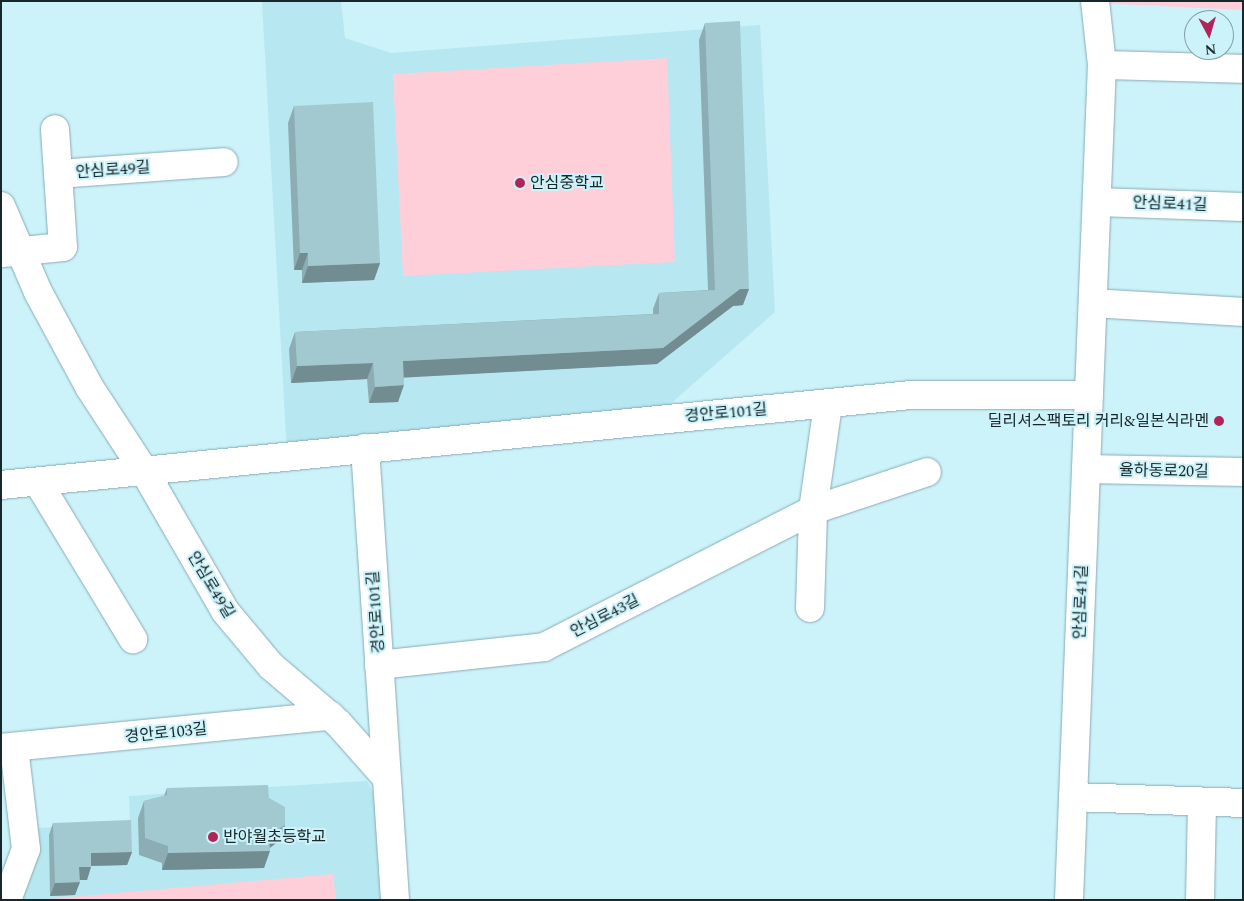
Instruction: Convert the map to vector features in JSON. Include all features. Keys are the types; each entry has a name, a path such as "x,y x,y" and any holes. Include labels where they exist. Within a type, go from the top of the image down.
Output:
{"street":[{"name":"안심로41길","path":"1069,900 1102,65 1095,1"},
{"path":"1102,65 1243,68"},
{"path":"55,129 58,174"},
{"name":"안심로49길","path":"11,252 63,247 58,174 224,162"},
{"name":"안심로41길","path":"1097,202 1243,207"},
{"name":"안심로49길","path":"1,206 11,252 90,388 146,474 243,637 330,716 385,776"},
{"path":"1093,304 1243,312"},
{"name":"경안로101길","path":"1,485 146,474 365,448 912,395 1089,396"},
{"path":"810,608 813,510 828,404"},
{"name":"경안로101길","path":"365,448 385,776"},
{"name":"율하동로20길","path":"1086,469 1243,472"},
{"name":"안심로43길","path":"379,665 544,647 813,510 927,472"},
{"path":"38,482 133,639"},
{"name":"경안로103길","path":"8,748 330,716"},
{"path":"7,900 26,849 10,796 8,748"},
{"path":"385,776 395,900"},
{"path":"1073,797 1243,803"},
{"path":"1200,900 1202,802"}],"shaded area":[{"name":"안심중학교","path":"262,1 341,1 345,38 391,53 760,25 775,312 652,420 287,455"},
{"path":"1095,1 1243,1 1243,10 1095,3"},
{"path":"667,58 675,262 403,276 393,74"},
{"name":"반야월초등학교","path":"367,781 388,822 395,900 21,900 37,828 130,823 129,796"},
{"path":"333,874 336,900 48,899"}],"building":[{"path":"740,21 749,289 740,289 663,348 403,361 404,385 375,387 373,363 297,366 295,332 659,314 659,293 715,290 705,23"},
{"path":"373,102 380,263 308,266 308,253 300,253 294,106"},
{"path":"268,785 269,798 285,807 285,825 269,836 270,851 168,853 168,846 145,838 144,801 167,795 167,788"},
{"path":"131,820 132,852 91,853 91,867 79,867 80,882 55,883 53,823"}],"place":[{"name":"안심중학교","path":"520,183"},
{"name":"딜리셔스팩토리 커리&일본식라멘","path":"1219,421"},
{"name":"반야월초등학교","path":"213,837"}]}
